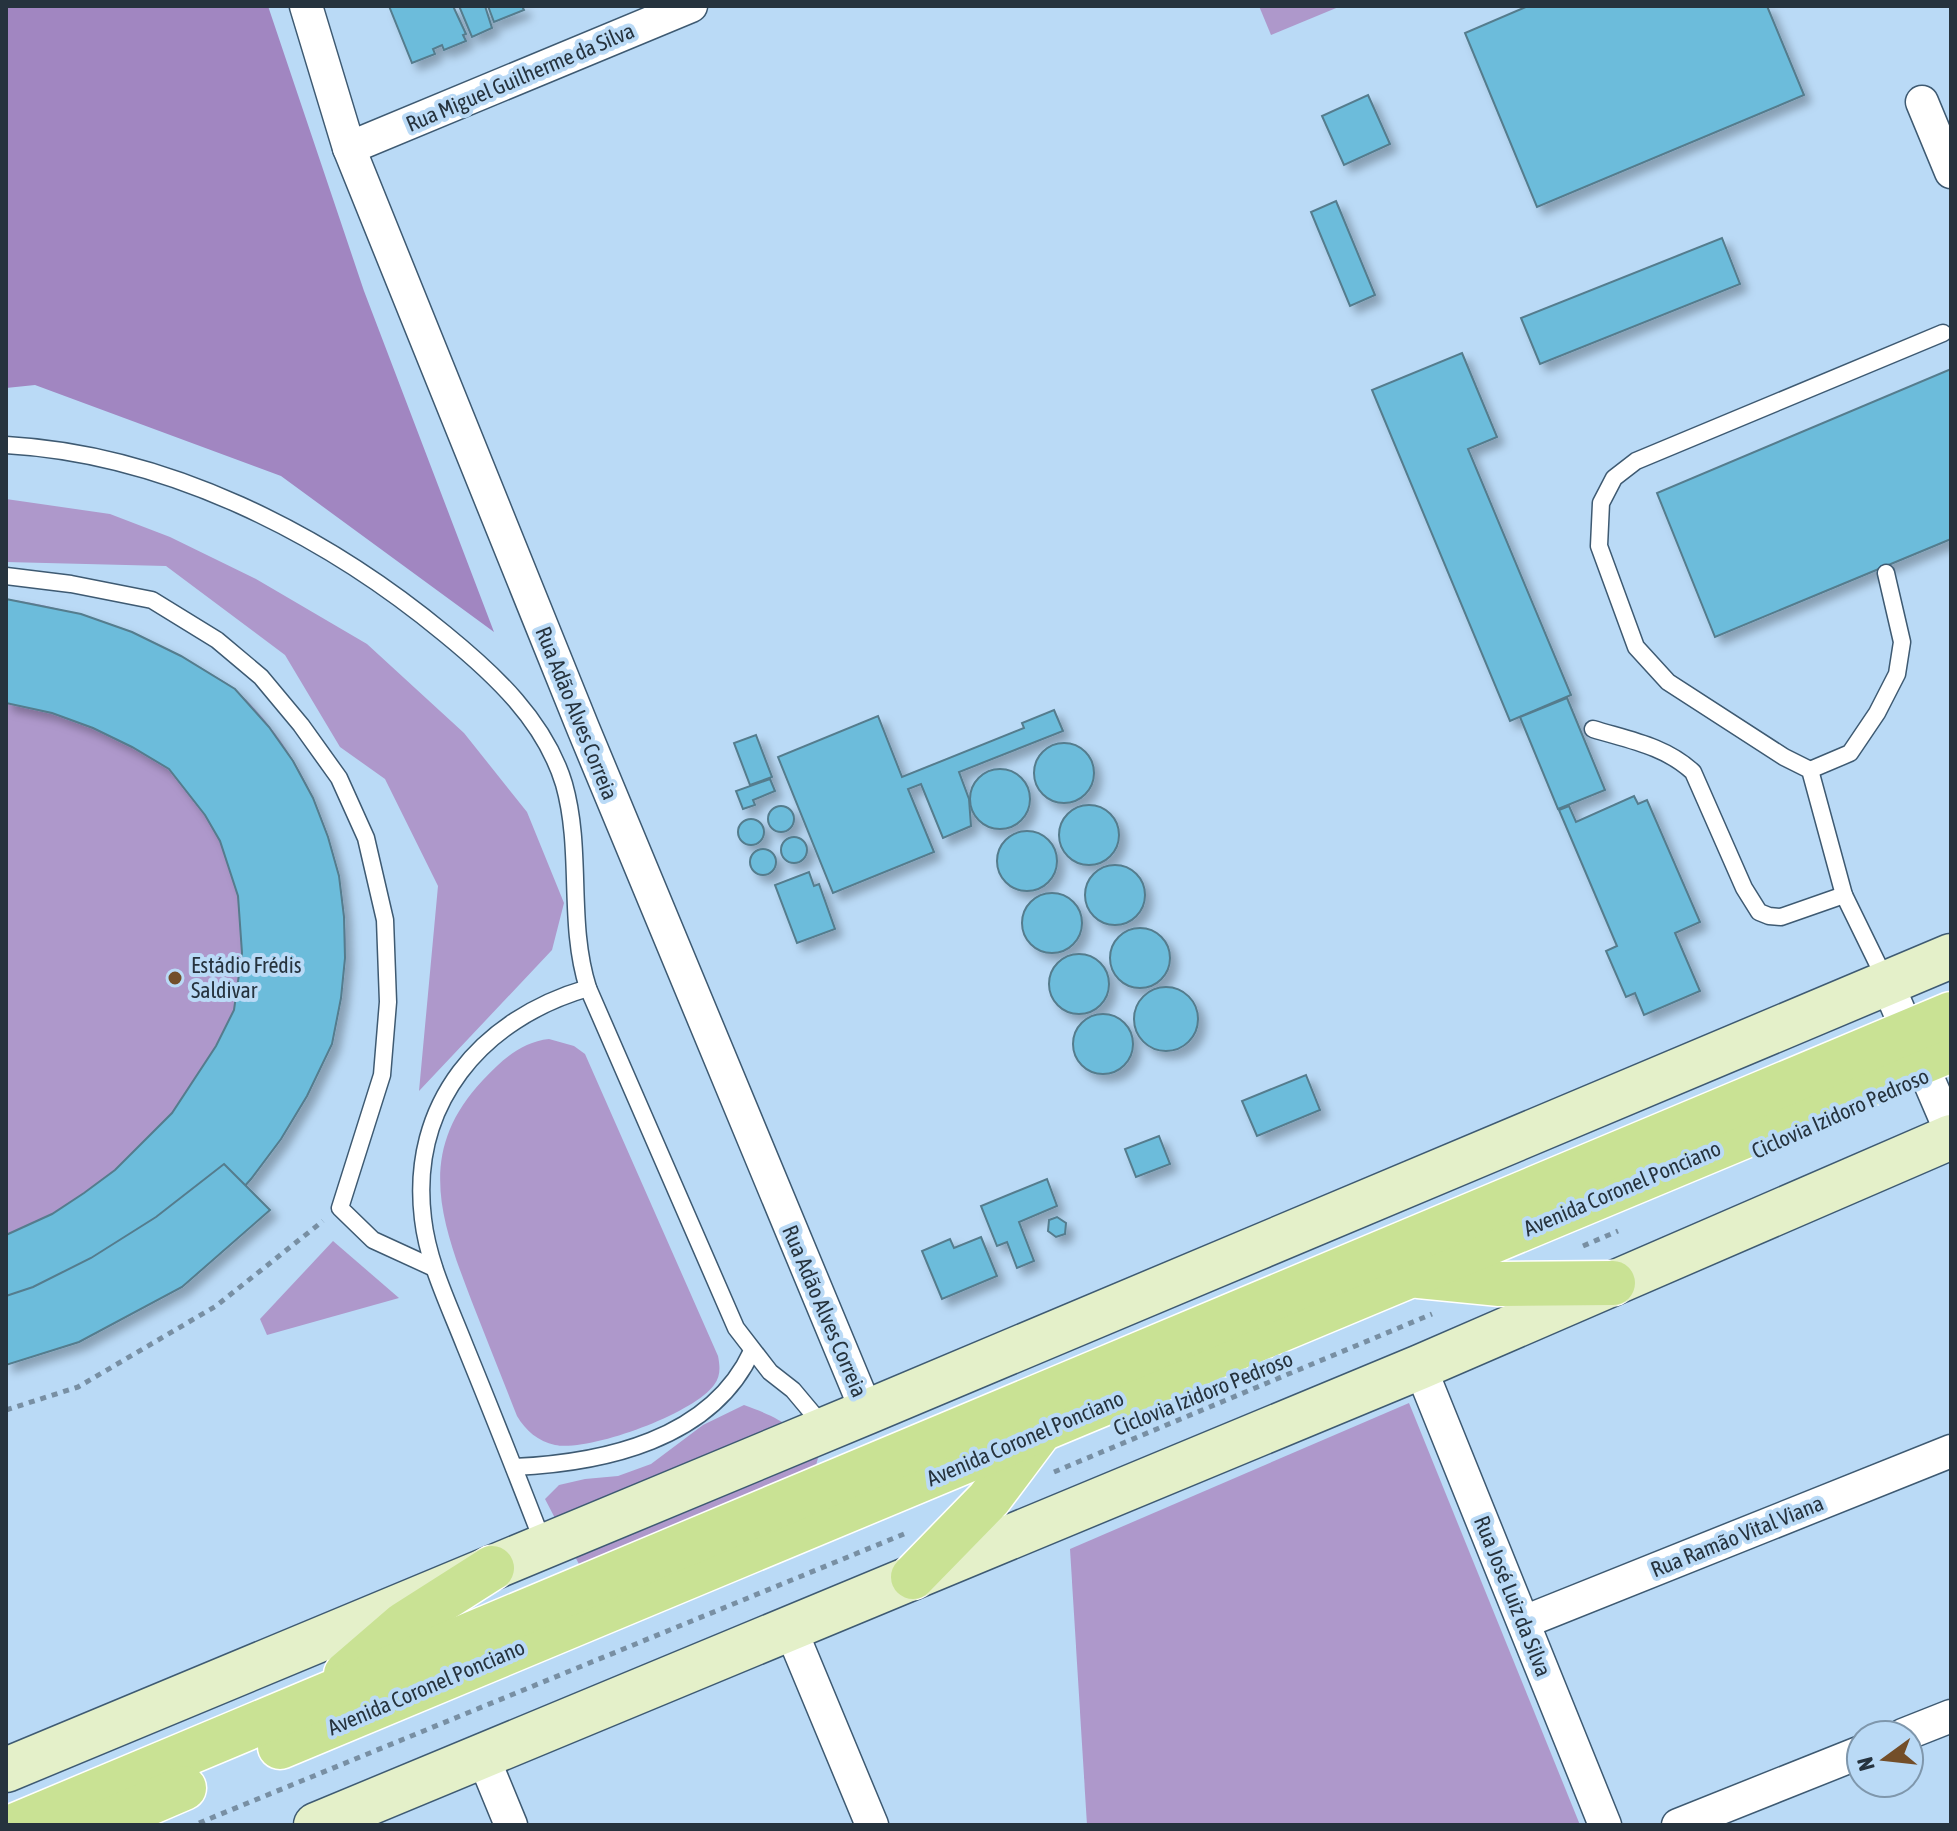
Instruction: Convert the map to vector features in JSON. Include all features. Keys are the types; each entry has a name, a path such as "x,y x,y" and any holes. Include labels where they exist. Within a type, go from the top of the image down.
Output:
{"main road":[{"path":"6,1770 1951,956"},
{"path":"16,1825 318,1698 1927,1048 1951,1014"},
{"name":"Avenida Coronel Ponciano","path":"98,1825 155,1813 1040,1431 1413,1275 1927,1048"},
{"path":"316,1825 1420,1367 1951,1135"},
{"path":"1413,1275 1500,1284 1613,1283"},
{"path":"913,1577 989,1499 1040,1431"},
{"path":"318,1698 404,1624 492,1568"}],"street":[{"name":"Rua Adão Alves Correia","path":"306,6 349,148 583,728 867,1412"},
{"name":"Rua Miguel Guilherme da Silva","path":"349,148 691,6"},
{"path":"1922,102 1951,172"},
{"path":"1887,983 1927,1048 1951,1135"},
{"name":"Rua José Luiz da Silva","path":"1420,1367 1605,1825"},
{"name":"Rua Ramão Vital Viana","path":"1524,1622 1951,1451"},
{"path":"790,1628 872,1825"},
{"path":"1925,1726 1951,1716"},
{"path":"483,1757 511,1825"},
{"path":"1678,1825 1845,1758"}],"lane":[{"path":"1887,983 1844,895 1810,770 1784,757 1668,682 1636,647 1599,546 1601,503 1614,478 1636,461 1943,333"},
{"path":"6,445 87,455 175,480 223,499 324,549 375,580 470,654 514,696 541,737 564,784 574,869 578,950 588,988 736,1328 752,1351 803,1401 826,1429"},
{"path":"1810,770 1850,753 1877,713 1897,674 1902,642 1886,573"},
{"path":"6,576 71,584 152,600 217,640 261,677 339,778 366,838 385,920 388,1002 382,1075 340,1208 373,1240 434,1268"},
{"path":"1593,729 1656,747 1679,758 1693,772 1744,888 1759,912 1781,917 1844,895"},
{"path":"545,1546 434,1268 423,1218 423,1167 428,1140 447,1089 464,1066 505,1027 545,1003 588,988"},
{"path":"514,1467 572,1462 617,1452 655,1439 690,1422 724,1395 752,1351"}],"path":[{"path":"6,1410 78,1387 216,1306 340,1208"},
{"path":"1572,1251 1630,1225"},
{"name":"Ciclovia Izidoro Pedroso","path":"1047,1475 1446,1308"},
{"path":"193,1825 917,1528"}],"shaded area":[{"path":"6,6 268,6 364,291 494,632 281,476 35,385 6,388"},
{"path":"1259,6 1341,6 1271,35"},
{"path":"6,499 110,514 170,537 256,579 367,644 464,733 527,812 564,903 552,950 419,1091 438,886 385,779 340,747 285,655 166,566 6,562"},
{"name":"Estádio Frédis Saldivar","path":"6,599 82,615 154,643 228,684 262,717 304,779 320,813 341,886 345,960 332,1044 6,1345"},
{"path":"549,1039 574,1046 585,1054 718,1356 719,1367 714,1385 685,1408 615,1437 571,1446 555,1445 538,1438 528,1431 517,1416 451,1243 440,1188 441,1161 448,1134 462,1107 505,1059 521,1048"},
{"path":"333,1241 399,1298 267,1335 260,1319"},
{"path":"1409,1403 1580,1825 1087,1825 1070,1549"},
{"path":"744,1405 777,1419 802,1438 818,1458 815,1469 581,1568 545,1499 559,1485 618,1476 651,1464 703,1425"}],"building":[{"path":"389,6 453,6 466,34 463,35 466,41 444,50 442,45 433,49 435,54 412,63"},
{"path":"459,6 485,6 492,28 472,37"},
{"path":"488,6 522,6 524,10 494,22"},
{"path":"1528,6 1767,6 1804,95 1537,207 1465,33"},
{"path":"1368,95 1390,144 1344,165 1322,116"},
{"path":"1336,201 1375,295 1350,306 1311,212"},
{"path":"1722,238 1740,284 1540,364 1521,318"},
{"path":"1462,353 1497,437 1468,449 1571,695 1510,721 1372,390"},
{"path":"1951,369 1951,539 1715,637 1657,493"},
{"path":"6,599 81,614 132,632 181,656 235,689 269,727 293,761 313,798 339,876 345,958 332,1044 307,1096 281,1139 251,1179 218,1216 143,1279 59,1325 6,1345 6,1235 52,1214 84,1193 115,1170 172,1113 216,1046 234,1010 242,953 238,896 220,841 205,815 169,769 93,728 52,713 6,703"},
{"path":"1567,698 1605,790 1558,809 1520,717"},
{"path":"1054,710 1063,731 959,772 969,799 971,826 943,838 921,784 908,789 934,852 833,893 778,757 878,716 902,777 1024,728 1022,723"},
{"path":"756,735 772,777 750,785 734,743"},
{"path":"1064,743 1075,745 1085,752 1092,762 1092,784 1085,794 1075,801 1064,803 1053,801 1043,794 1036,784 1034,773 1036,762 1043,752 1053,745"},
{"path":"1000,769 1011,771 1021,778 1028,788 1028,810 1021,820 1011,827 1000,829 989,827 979,820 972,810 970,799 972,788 979,778 989,771"},
{"path":"770,779 775,791 753,800 755,805 743,809 736,791"},
{"path":"1634,796 1638,804 1647,800 1700,922 1675,933 1700,991 1644,1015 1635,993 1626,997 1606,951 1617,946 1559,810 1569,806 1576,822"},
{"path":"1089,805 1100,807 1110,814 1117,824 1117,846 1110,856 1100,863 1089,865 1078,863 1068,856 1061,846 1059,835 1061,824 1068,814 1078,807"},
{"path":"781,806 790,810 794,819 790,828 781,832 772,828 768,819 772,810"},
{"path":"751,819 760,823 764,832 760,841 751,845 742,841 738,832 742,823"},
{"path":"1027,831 1038,833 1048,840 1055,850 1055,872 1048,882 1038,889 1027,891 1016,889 1006,882 999,872 997,861 999,850 1006,840 1016,833"},
{"path":"794,837 803,841 807,850 803,859 794,863 785,859 781,850 785,841"},
{"path":"763,849 772,853 776,862 772,871 763,875 754,871 750,862 754,853"},
{"path":"1115,865 1126,867 1136,874 1143,884 1143,906 1136,916 1126,923 1115,925 1104,923 1094,916 1087,906 1085,895 1087,884 1094,874 1104,867"},
{"path":"809,872 814,886 819,884 835,929 797,943 775,885"},
{"path":"1052,893 1063,895 1073,902 1080,912 1080,934 1073,944 1063,951 1052,953 1041,951 1031,944 1024,934 1022,923 1024,912 1031,902 1041,895"},
{"path":"1140,928 1151,930 1161,937 1168,947 1168,969 1161,979 1151,986 1140,988 1129,986 1119,979 1112,969 1110,958 1112,947 1119,937 1129,930"},
{"path":"1079,954 1090,956 1100,963 1107,973 1107,995 1100,1005 1090,1012 1079,1014 1068,1012 1058,1005 1051,995 1049,984 1051,973 1058,963 1068,956"},
{"path":"1166,987 1189,996 1198,1019 1189,1042 1166,1051 1143,1042 1134,1019 1143,996"},
{"path":"1103,1014 1114,1016 1124,1023 1131,1033 1131,1055 1124,1065 1114,1072 1103,1074 1092,1072 1082,1065 1075,1055 1073,1044 1075,1033 1082,1023 1092,1016"},
{"path":"1306,1075 1320,1110 1257,1136 1242,1101"},
{"path":"1159,1136 1170,1164 1136,1177 1125,1149"},
{"path":"224,1164 270,1210 182,1287 79,1342 6,1365 6,1296 33,1287 91,1258 156,1217"},
{"path":"1047,1179 1057,1206 1019,1222 1034,1261 1017,1268 1007,1242 997,1246 981,1206"},
{"path":"1057,1217 1066,1223 1065,1234 1056,1237 1048,1231 1049,1220"},
{"path":"981,1237 997,1276 942,1299 922,1251 950,1239 954,1248"}],"place":[{"name":"Estádio Frédis Saldivar","path":"175,978"}]}
